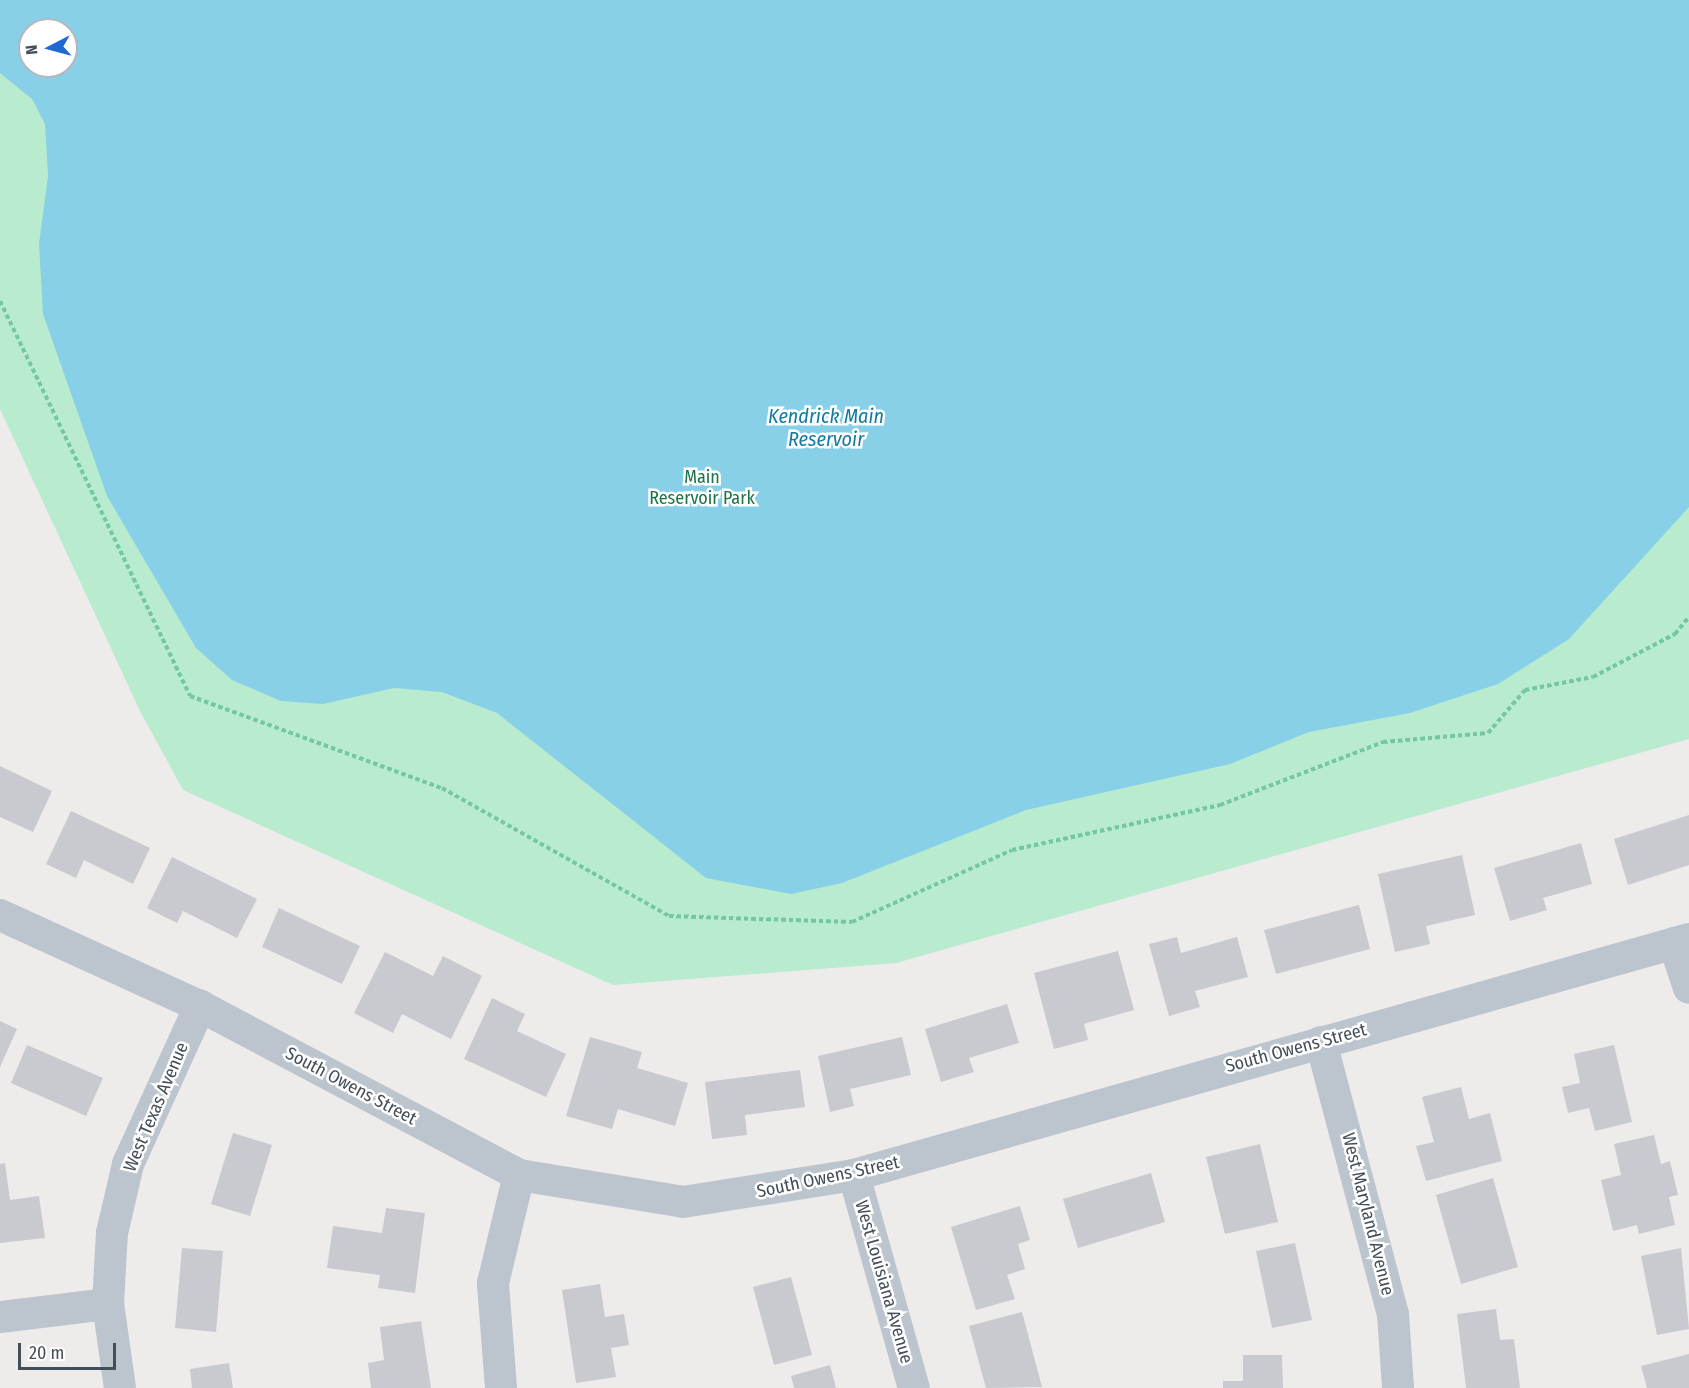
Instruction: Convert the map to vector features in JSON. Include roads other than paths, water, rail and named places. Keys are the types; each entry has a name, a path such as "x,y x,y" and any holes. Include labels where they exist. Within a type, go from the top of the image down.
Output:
{"street":[{"name":"South Owens Street","path":"0,915 200,1006 519,1175 683,1202 854,1175 1682,941"},
{"path":"1682,941 1689,988"},
{"name":"West Texas Avenue","path":"120,1388 108,1304 112,1233 128,1164 200,1006"},
{"name":"West Maryland Avenue","path":"1321,1042 1391,1303 1398,1388"},
{"path":"501,1388 493,1283 519,1175"},
{"name":"West Louisiana Avenue","path":"854,1175 914,1388"},
{"path":"0,1317 108,1304"}],"water":[{"name":"Kendrick Main Reservoir","path":"0,0 1689,0 1689,507 1569,639 1498,684 1410,713 1309,732 1230,764 1026,810 842,883 791,894 706,878 497,713 442,692 394,688 323,704 281,701 232,680 196,648 107,496 43,314 39,244 48,176 45,124 32,99 0,73"}],"park label":[{"name":"Main Reservoir Park","path":"702,488"}]}
